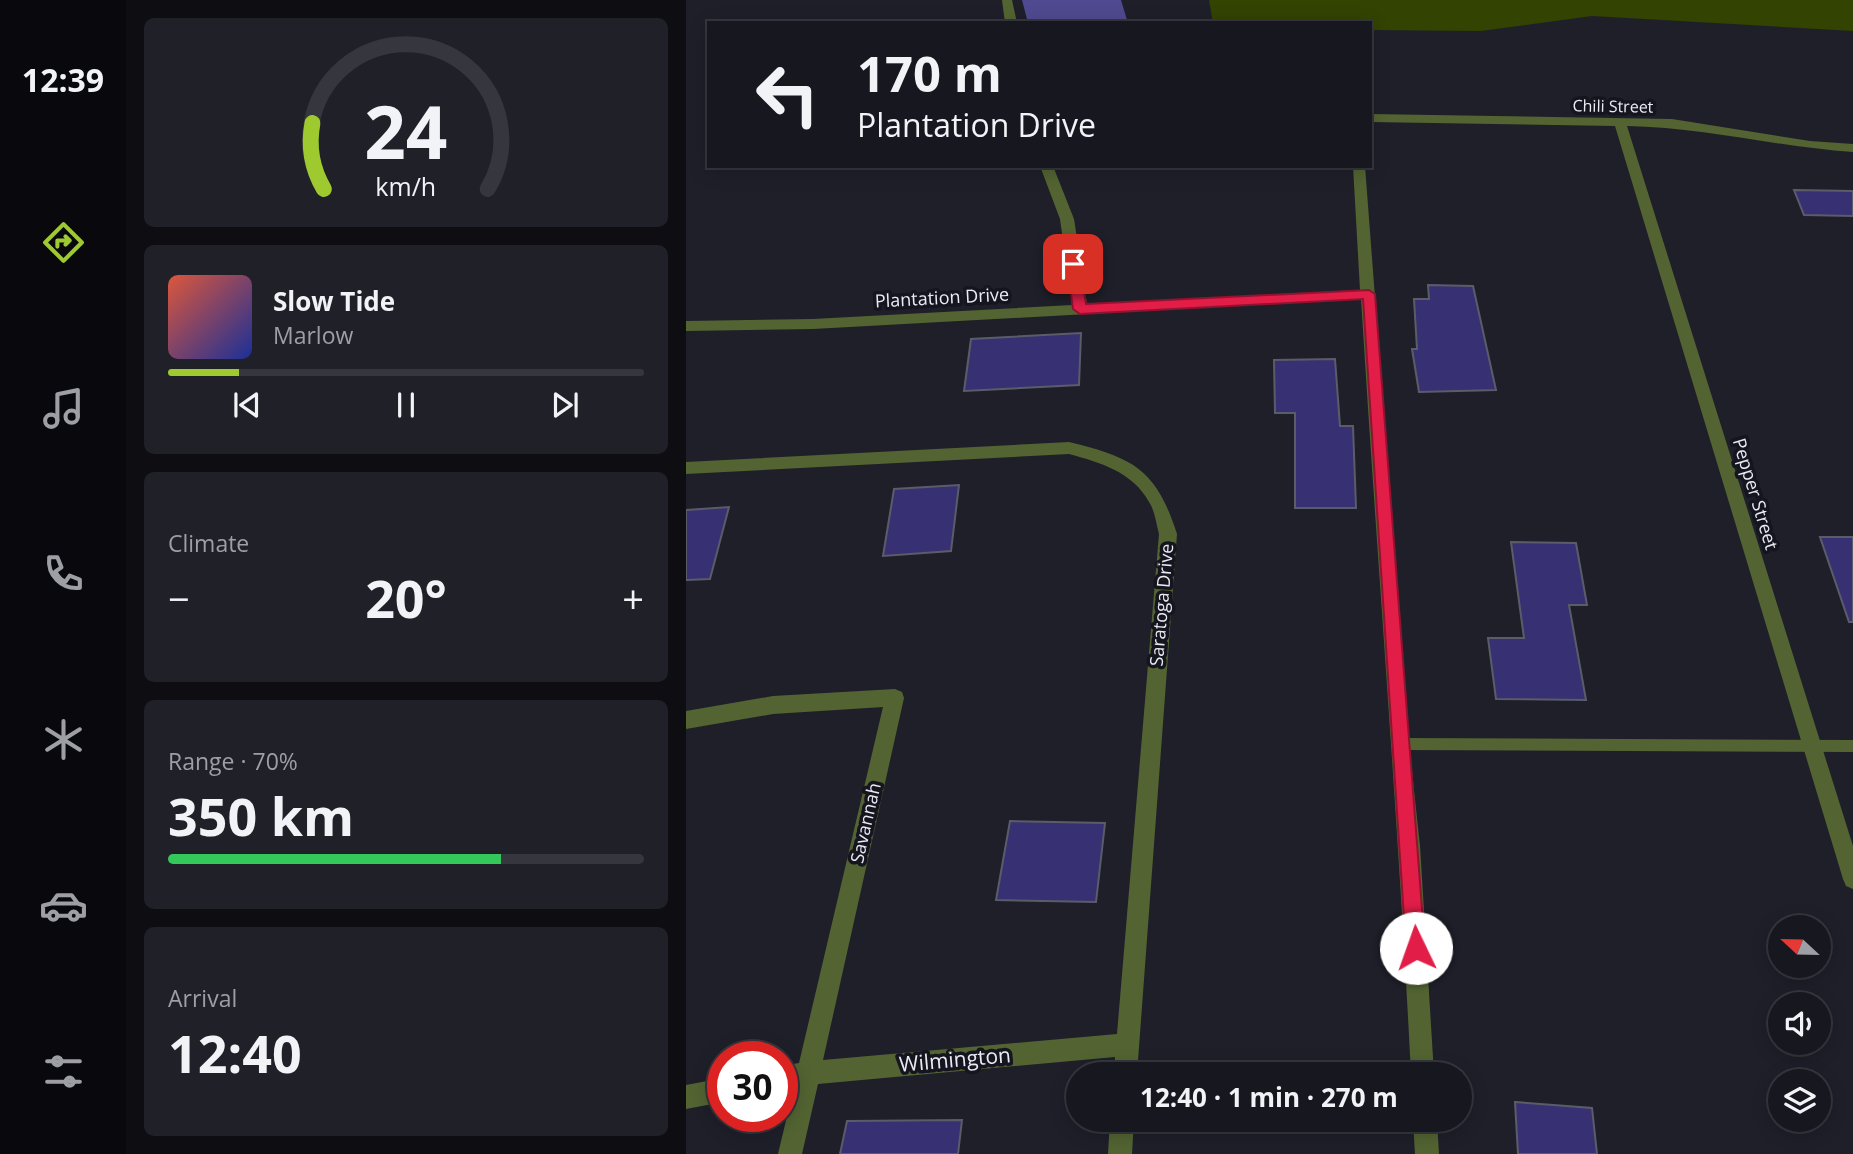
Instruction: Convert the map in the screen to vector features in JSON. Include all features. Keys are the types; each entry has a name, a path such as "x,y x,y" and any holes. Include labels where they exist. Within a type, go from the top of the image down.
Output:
{"street":[{"path":"1007,0 1011,21"},
{"name":"Chili Street","path":"1372,118 1672,123 1810,145 1853,148"},
{"name":"Pepper Street","path":"1620,122 1853,879"},
{"path":"1047,168 1067,219 1080,309"},
{"path":"1359,168 1399,744 1410,846 1422,1062"},
{"name":"Plantation Drive","path":"686,326 813,324 1369,294"},
{"name":"Saratoga Drive","path":"686,468 1069,448 1104,457 1138,474 1157,498 1168,534 1126,1062"},
{"name":"Savannah","path":"686,720 773,705 895,698 790,1154"},
{"name":"Wilmington","path":"798,1075 1127,1045"},
{"path":"686,1097 707,1093"},
{"path":"1120,1154 1121,1132"},
{"path":"1426,1132 1427,1154"}],"lane":[{"path":"1399,744 1853,746"}],"green space":[{"path":"1209,0 1853,0 1853,31 1592,16 1481,31 1372,30 1372,21 1213,21"}],"shaded area":[{"path":"1022,0 1121,0 1129,21 1027,21"}],"building":[{"path":"1794,190 1853,191 1853,216 1804,215"},
{"path":"1428,285 1473,286 1496,390 1419,392 1412,349 1417,349 1414,299 1429,299"},
{"path":"1081,333 1079,385 964,391 971,339"},
{"path":"1335,359 1340,426 1353,426 1356,508 1295,508 1295,413 1275,413 1274,360"},
{"path":"959,485 951,551 883,556 894,489"},
{"path":"729,507 710,579 686,580 686,510"},
{"path":"1820,537 1853,537 1853,622 1849,622"},
{"path":"1511,542 1576,543 1587,605 1569,605 1586,700 1496,699 1488,638 1524,638"},
{"path":"1010,821 1105,823 1096,902 996,900"},
{"path":"1515,1102 1592,1108 1597,1154 1518,1154"},
{"path":"962,1120 958,1154 840,1154 847,1121"}],"route":[{"path":"1073,264 1080,309 1369,294 1399,744 1410,846 1416,948"}]}
